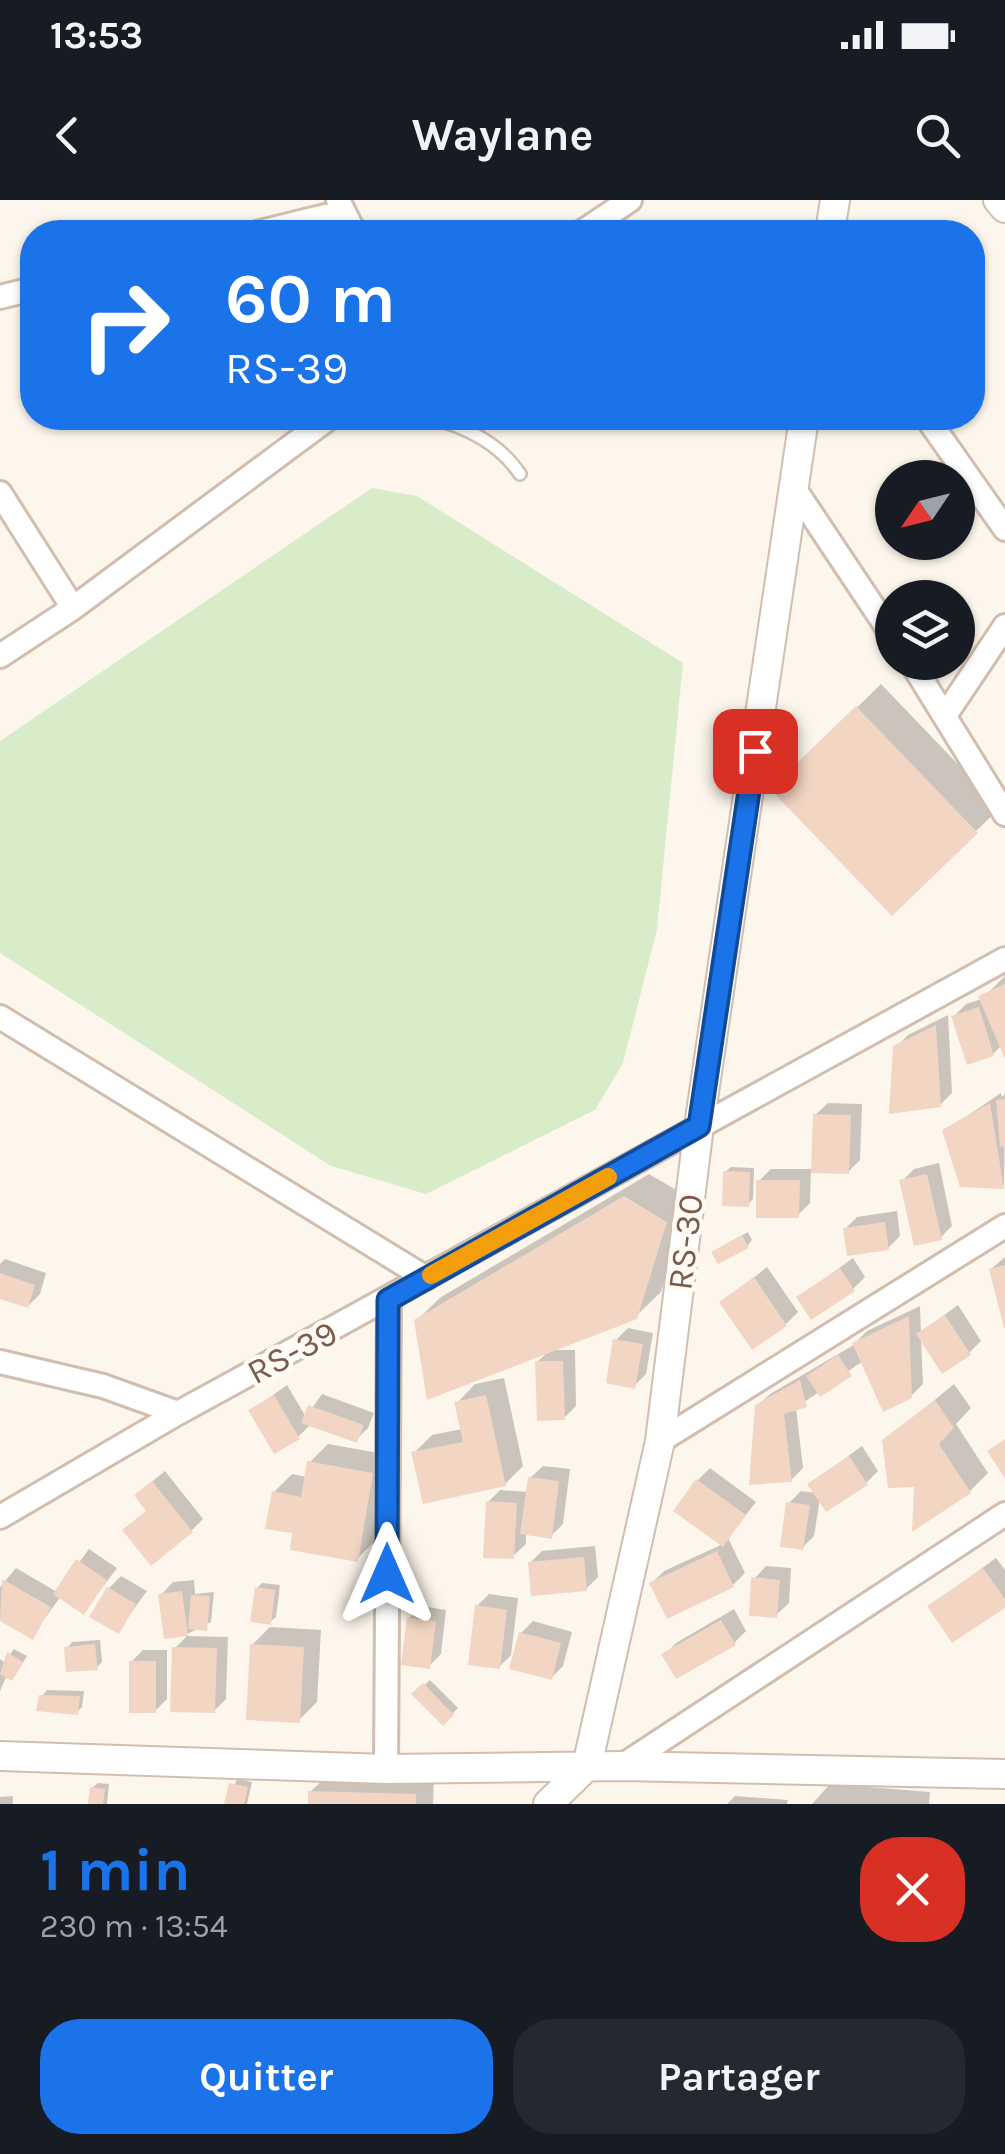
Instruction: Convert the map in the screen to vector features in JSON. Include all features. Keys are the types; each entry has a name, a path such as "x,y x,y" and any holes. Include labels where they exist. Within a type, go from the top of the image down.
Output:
{"street":[{"path":"600,220 630,200"},
{"path":"998,200 1005,208"},
{"path":"319,220 344,215"},
{"path":"0,656 73,608 313,430"},
{"name":"RS-30","path":"587,1766 660,1441 699,1126 802,430"},
{"path":"935,430 1005,529"},
{"path":"794,488 875,609"},
{"path":"0,492 73,608"},
{"path":"946,714 1005,626"},
{"path":"923,680 1005,814"},
{"name":"RS-39","path":"0,1516 178,1413 1005,959"},
{"path":"3,1026 426,1278"},
{"path":"660,1441 1005,1226"},
{"path":"386,1769 388,1300"},
{"path":"0,1362 104,1386 178,1413"},
{"path":"622,1766 1005,1514"},
{"path":"0,1756 386,1769 622,1766 1005,1774"},
{"path":"548,1804 587,1766"}],"lane":[{"path":"468,430 508,456 520,474"}],"green space":[{"path":"372,488 417,496 683,663 657,929 623,1063 595,1110 426,1194 331,1166 0,953 0,741"}],"building":[{"path":"856,706 978,833 892,916 770,789"},
{"path":"1005,984 1005,1059 978,996"},
{"path":"979,1007 994,1056 967,1065 951,1016"},
{"path":"936,1025 941,1107 889,1114 893,1046"},
{"path":"1005,1099 1005,1146 1000,1147 996,1100"},
{"path":"990,1103 1004,1189 960,1187 942,1130"},
{"path":"813,1114 851,1115 849,1174 811,1173"},
{"path":"723,1171 750,1172 749,1207 722,1206"},
{"path":"927,1174 942,1240 914,1246 899,1180"},
{"path":"756,1180 800,1180 799,1218 756,1218"},
{"path":"624,1196 667,1222 637,1319 427,1400 414,1320"},
{"path":"885,1222 889,1250 847,1256 843,1228"},
{"path":"742,1235 749,1248 718,1264 711,1252"},
{"path":"1005,1265 1005,1328 1004,1328 989,1269"},
{"path":"840,1268 855,1291 811,1320 796,1297"},
{"path":"0,1273 35,1285 28,1308 0,1299"},
{"path":"754,1277 787,1326 752,1350 719,1302"},
{"path":"945,1315 971,1355 942,1374 916,1334"},
{"path":"909,1316 912,1398 883,1412 852,1343"},
{"path":"613,1339 643,1344 635,1389 606,1383"},
{"path":"838,1355 852,1376 820,1397 806,1376"},
{"path":"535,1361 563,1361 565,1420 537,1421"},
{"path":"800,1380 807,1407 784,1414 792,1482 749,1485 755,1405"},
{"path":"274,1395 300,1439 274,1454 248,1410"},
{"path":"486,1395 506,1486 423,1504 411,1452 463,1442 454,1402"},
{"path":"935,1400 954,1428 939,1444 971,1493 912,1532 914,1487 888,1488 882,1440"},
{"path":"308,1405 364,1425 357,1443 301,1423"},
{"path":"1005,1439 1005,1478 987,1451"},
{"path":"849,1456 868,1485 826,1512 807,1484"},
{"path":"307,1461 373,1473 358,1562 290,1550 292,1533 265,1529 272,1491 301,1497"},
{"path":"528,1477 559,1481 552,1539 520,1534"},
{"path":"696,1479 746,1515 723,1547 673,1511"},
{"path":"152,1481 193,1532 151,1566 122,1530 146,1511 134,1495"},
{"path":"486,1501 517,1503 514,1559 483,1558"},
{"path":"786,1502 810,1505 803,1550 780,1547"},
{"path":"717,1551 734,1587 667,1619 649,1583"},
{"path":"584,1557 587,1591 531,1596 528,1562"},
{"path":"76,1559 107,1580 84,1615 53,1594"},
{"path":"983,1568 1005,1599 1005,1608 952,1643 927,1606"},
{"path":"751,1577 780,1580 777,1618 749,1616"},
{"path":"2,1579 51,1607 33,1640 0,1621"},
{"path":"107,1587 136,1604 119,1634 89,1617"},
{"path":"255,1587 275,1590 271,1625 250,1622"},
{"path":"182,1591 188,1636 164,1639 158,1594"},
{"path":"191,1595 210,1596 207,1631 188,1629"},
{"path":"475,1605 507,1610 500,1669 468,1665"},
{"path":"407,1617 436,1621 430,1669 401,1665"},
{"path":"721,1620 736,1645 676,1679 661,1654"},
{"path":"519,1632 561,1643 552,1680 509,1669"},
{"path":"95,1644 98,1670 66,1672 64,1647"},
{"path":"250,1644 304,1647 300,1723 246,1720"},
{"path":"172,1647 217,1648 215,1713 170,1712"},
{"path":"7,1652 23,1662 12,1681 0,1674"},
{"path":"129,1661 156,1661 156,1713 129,1713"},
{"path":"423,1683 454,1715 443,1726 411,1694"},
{"path":"39,1695 80,1696 78,1715 36,1711"},
{"path":"229,1783 248,1787 244,1804 224,1804"},
{"path":"90,1787 105,1789 103,1804 88,1804"},
{"path":"308,1791 416,1794 416,1804 308,1804"}],"slow traffic":[{"path":"431,1275 608,1177"}],"route":[{"path":"387,1574 388,1300 699,1126 755,751"}]}
